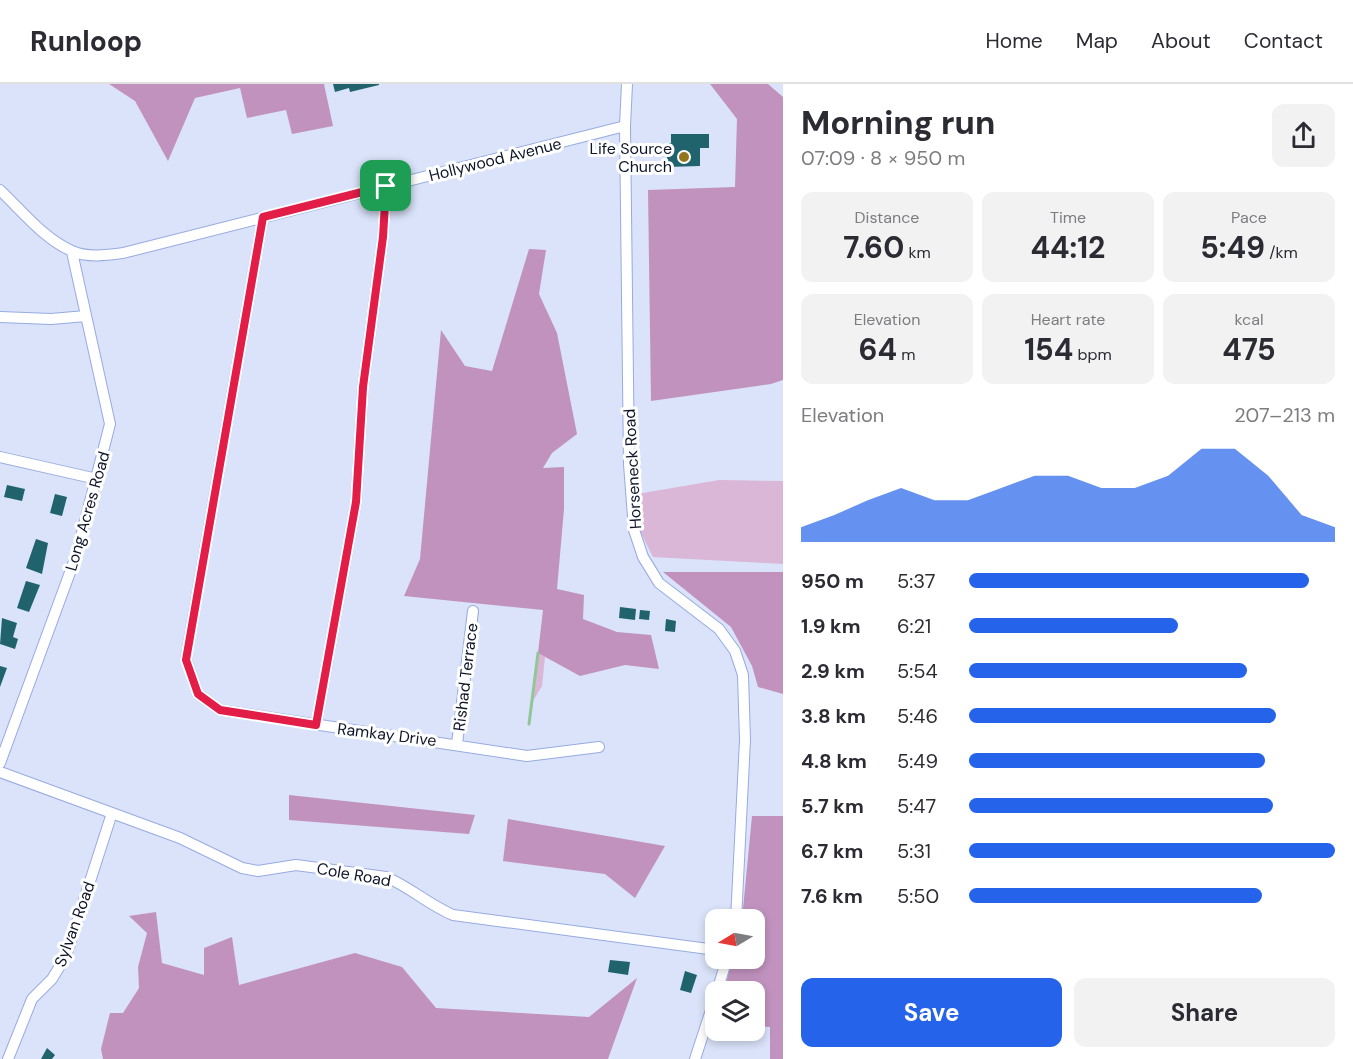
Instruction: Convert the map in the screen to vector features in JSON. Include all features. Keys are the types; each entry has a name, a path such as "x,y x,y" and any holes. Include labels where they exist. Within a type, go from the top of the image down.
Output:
{"street":[{"name":"Horseneck Road","path":"627,84 624,126 629,464 634,530 642,557 659,583 719,629 735,651 743,675 745,730 737,909"},
{"name":"Hollywood Avenue","path":"0,190 45,234 72,252 88,255 123,253 624,126"},
{"path":"316,725 356,502 363,387 383,237 386,186"},
{"name":"Ramkay Drive","path":"263,217 186,660 198,694 220,710 527,756 599,747"},
{"name":"Long Acres Road","path":"0,763 76,556 110,424 72,252"},
{"path":"0,317 51,319 86,316"},
{"path":"0,457 97,478"},
{"name":"Rishad Terrace","path":"457,744 473,611"},
{"name":"Cole Road","path":"0,772 180,838 242,868 258,871 296,865 386,877 399,882 436,908 453,915 705,949"},
{"name":"Sylvan Road","path":"8,1059 32,999 52,979 66,956 112,813"},
{"path":"695,1059 705,1028"}],"shaded area":[{"path":"109,84 324,84 333,126 292,134 286,110 247,118 240,88 195,98 168,161 135,101"},
{"path":"710,84 768,84 783,97 783,380 771,384 651,401 648,190 735,187 737,119"},
{"path":"529,249 546,250 539,294 557,333 577,434 552,453 543,468 564,467 564,509 557,589 584,595 583,619 617,632 651,635 659,669 625,665 580,676 538,653 543,610 404,596 420,559 441,330 465,366 492,371"},
{"path":"719,480 783,481 783,564 653,557 640,531 637,494"},
{"path":"663,572 783,572 783,694 758,687 752,666 731,627"},
{"path":"538,653 545,657 542,686 533,701"},
{"path":"289,795 475,815 469,834 289,820"},
{"path":"752,816 783,816 783,1059 770,1059 770,1027 765,1027 765,981 727,981 730,969 765,969 765,909 743,909"},
{"path":"508,819 665,846 635,898 605,874 503,861"},
{"path":"156,912 162,963 204,975 204,948 232,937 239,985 355,953 402,967 436,1008 589,1017 637,978 608,1059 103,1059 101,1049 110,1013 123,1013 139,988 138,967 147,933 129,916"}],"building":[{"path":"333,84 379,85 350,92 349,88 335,92"},
{"name":"Life Source Church","path":"671,134 709,134 709,148 700,148 700,166 667,167 667,143 671,143"},
{"path":"7,485 25,489 22,501 4,497"},
{"path":"55,494 67,497 62,516 50,513"},
{"path":"36,539 48,543 42,574 26,568"},
{"path":"26,581 40,585 29,612 17,608"},
{"path":"620,607 636,609 635,620 619,618"},
{"path":"640,610 650,611 649,620 639,619"},
{"path":"2,618 17,623 13,637 18,639 15,649 0,644"},
{"path":"666,619 676,621 675,632 665,631"},
{"path":"0,666 7,668 0,687"},
{"path":"610,960 630,962 628,975 608,972"},
{"path":"685,971 697,975 691,993 680,990"},
{"path":"47,1048 55,1055 52,1059 41,1059"}],"waterway":[{"path":"529,724 538,653"}],"place":[{"name":"Life Source Church","path":"684,157"}],"route":[{"path":"386,186 383,237 363,387 356,502 338,618 316,725 220,710 198,694 186,660 263,217 386,186"}]}
